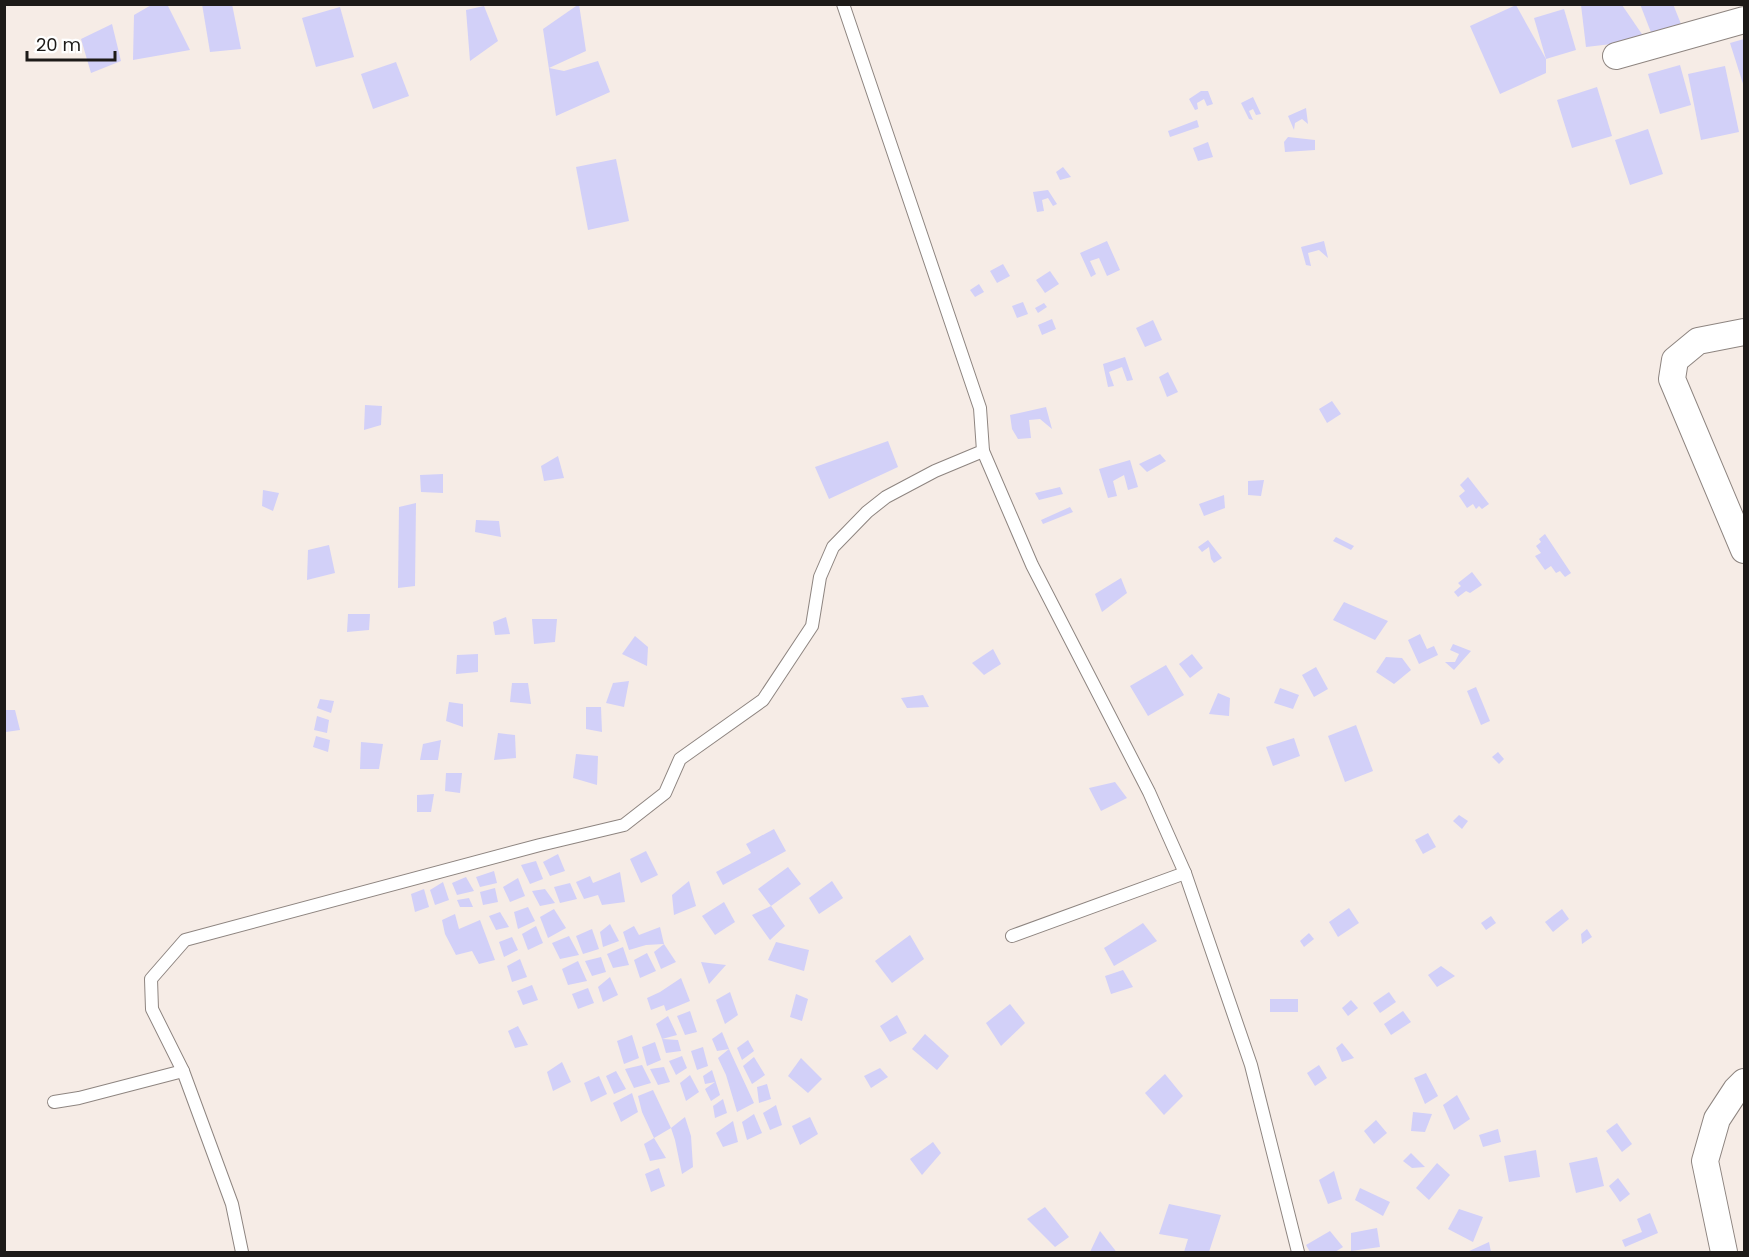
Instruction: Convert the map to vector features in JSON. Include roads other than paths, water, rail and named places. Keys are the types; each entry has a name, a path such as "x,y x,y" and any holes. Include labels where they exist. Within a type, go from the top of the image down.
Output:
{"street":[{"path":"1616,56 1744,20"},
{"path":"1744,332 1698,341 1675,360 1672,379 1744,550"},
{"path":"1724,1252 1705,1161 1717,1119 1744,1082"}],"lane":[{"path":"843,4 980,408 983,451 1032,565 1149,792 1185,873 1251,1065 1298,1252"},
{"path":"242,1252 232,1204 183,1071 152,1009 151,979 185,940 540,845 624,825 664,793 680,759 763,700 812,626 820,577 832,547 867,512 886,497 935,471 983,451"},
{"path":"1011,936 1185,873"},
{"path":"54,1102 79,1098 183,1071"}]}
